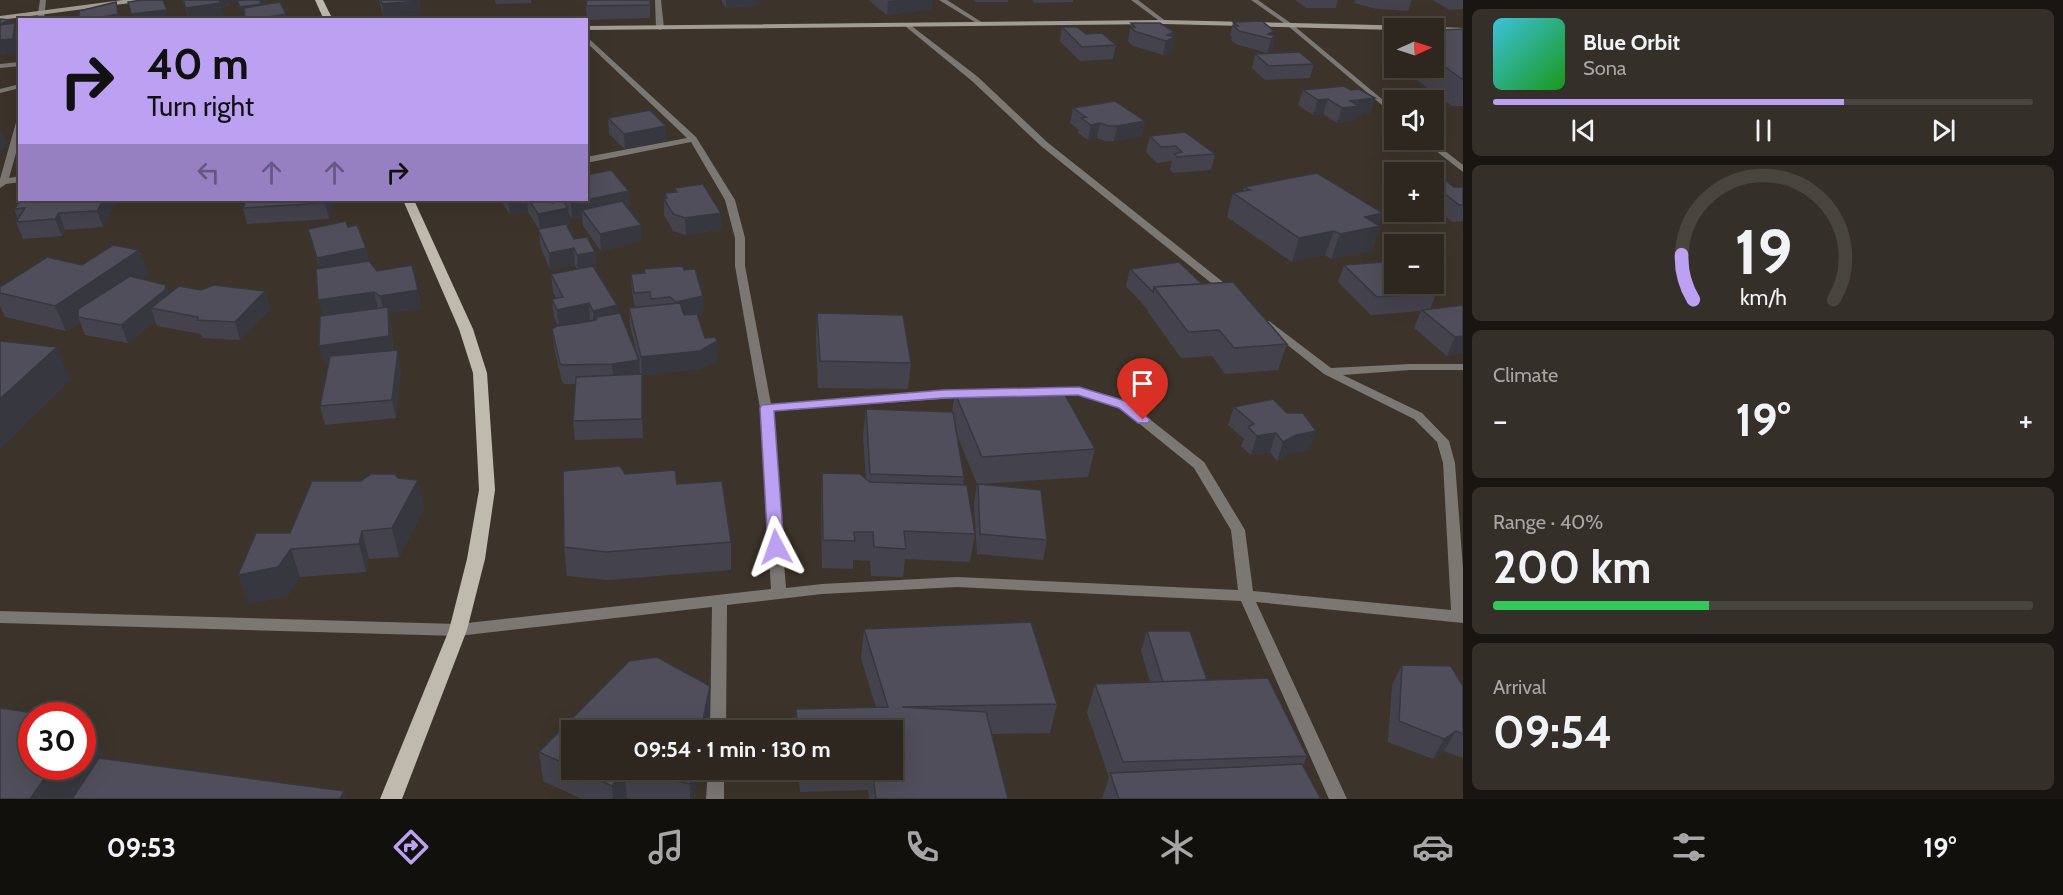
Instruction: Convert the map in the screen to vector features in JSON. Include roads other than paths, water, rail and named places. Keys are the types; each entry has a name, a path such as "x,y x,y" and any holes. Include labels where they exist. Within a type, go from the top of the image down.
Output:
{"main road":[{"path":"320,0 328,18"},
{"path":"391,799 458,630 476,559 487,490 480,374 466,329 408,201"}],"street":[{"path":"0,18 85,0"},
{"path":"0,11 138,0"},
{"path":"657,0 660,28"},
{"path":"942,0 980,23"},
{"path":"1134,0 1164,22"},
{"path":"1254,0 1290,25 1384,105"},
{"path":"588,28 1164,22 1384,27"},
{"path":"906,25 975,79 1044,144 1238,299"},
{"path":"1444,29 1463,30"},
{"path":"588,43 656,102 693,139 730,200 740,238 740,266 766,408 779,594"},
{"path":"0,66 18,64"},
{"path":"0,91 18,86"},
{"path":"18,128 1,183 18,179"},
{"path":"588,160 693,139"},
{"path":"1439,150 1463,169"},
{"path":"0,617 458,630 720,599 957,582 1246,596 1461,617 1449,463 1443,441 1418,416 1328,372 1253,312"},
{"path":"1328,372 1410,367 1463,367"},
{"path":"1036,391 1079,391 1124,405 1199,465 1238,530 1246,596 1338,799"},
{"path":"766,408 984,392"},
{"path":"718,720 720,599"},
{"path":"715,799 716,780"}]}
